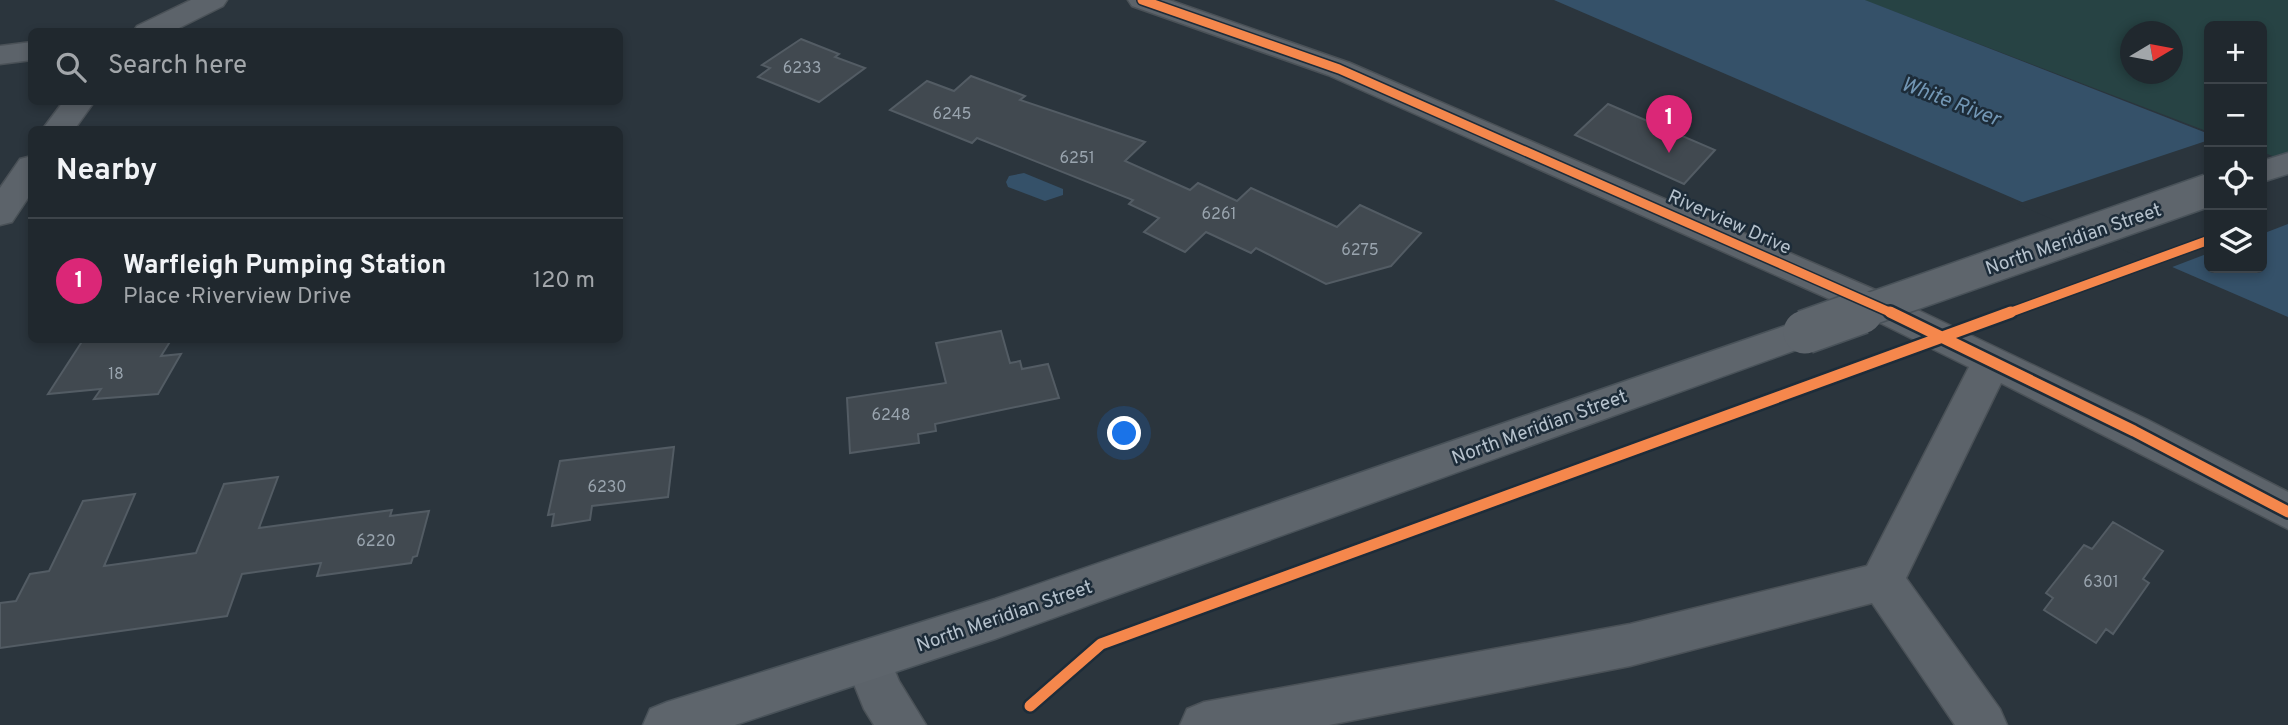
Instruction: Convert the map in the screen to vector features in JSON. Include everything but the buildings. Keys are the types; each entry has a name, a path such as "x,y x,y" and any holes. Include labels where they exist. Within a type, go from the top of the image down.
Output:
{"main road":[{"path":"2267,170 2288,163"},
{"name":"North Meridian Street","path":"667,725 868,662 2204,192"}],"street":[{"path":"156,28 213,0"},
{"name":"Riverview Drive","path":"1142,0 1339,69 1867,301 2134,430 2288,512"},
{"path":"0,55 28,52"},
{"path":"61,126 77,105"},
{"path":"0,214 28,172"},
{"path":"1204,725 1466,679 1624,646 1778,611 1882,581 1992,361"},
{"path":"1882,581 1983,725"},
{"path":"868,662 881,694 902,725"}],"green space":[{"path":"1864,0 2288,0 2288,162 2267,154 2267,21 2204,21 2204,130"}],"water":[{"name":"White River","path":"1554,0 1865,0 2204,132 2204,273 2267,273 2267,158 2288,167 2288,317"},
{"path":"1024,173 1063,189 1063,195 1045,201 1008,187 1006,182 1009,176"}],"pier":[{"path":"2204,142 2204,255 2167,269 2017,204"},
{"path":"2267,154 2288,163 2288,224 2267,232"}],"cycle path":[{"path":"1142,0 1339,69 1867,301 2134,431 2288,512"},
{"path":"1030,706 1101,644 2204,242"}],"place":[{"name":"Warfleigh Pumping Station","path":"1669,153"}]}
